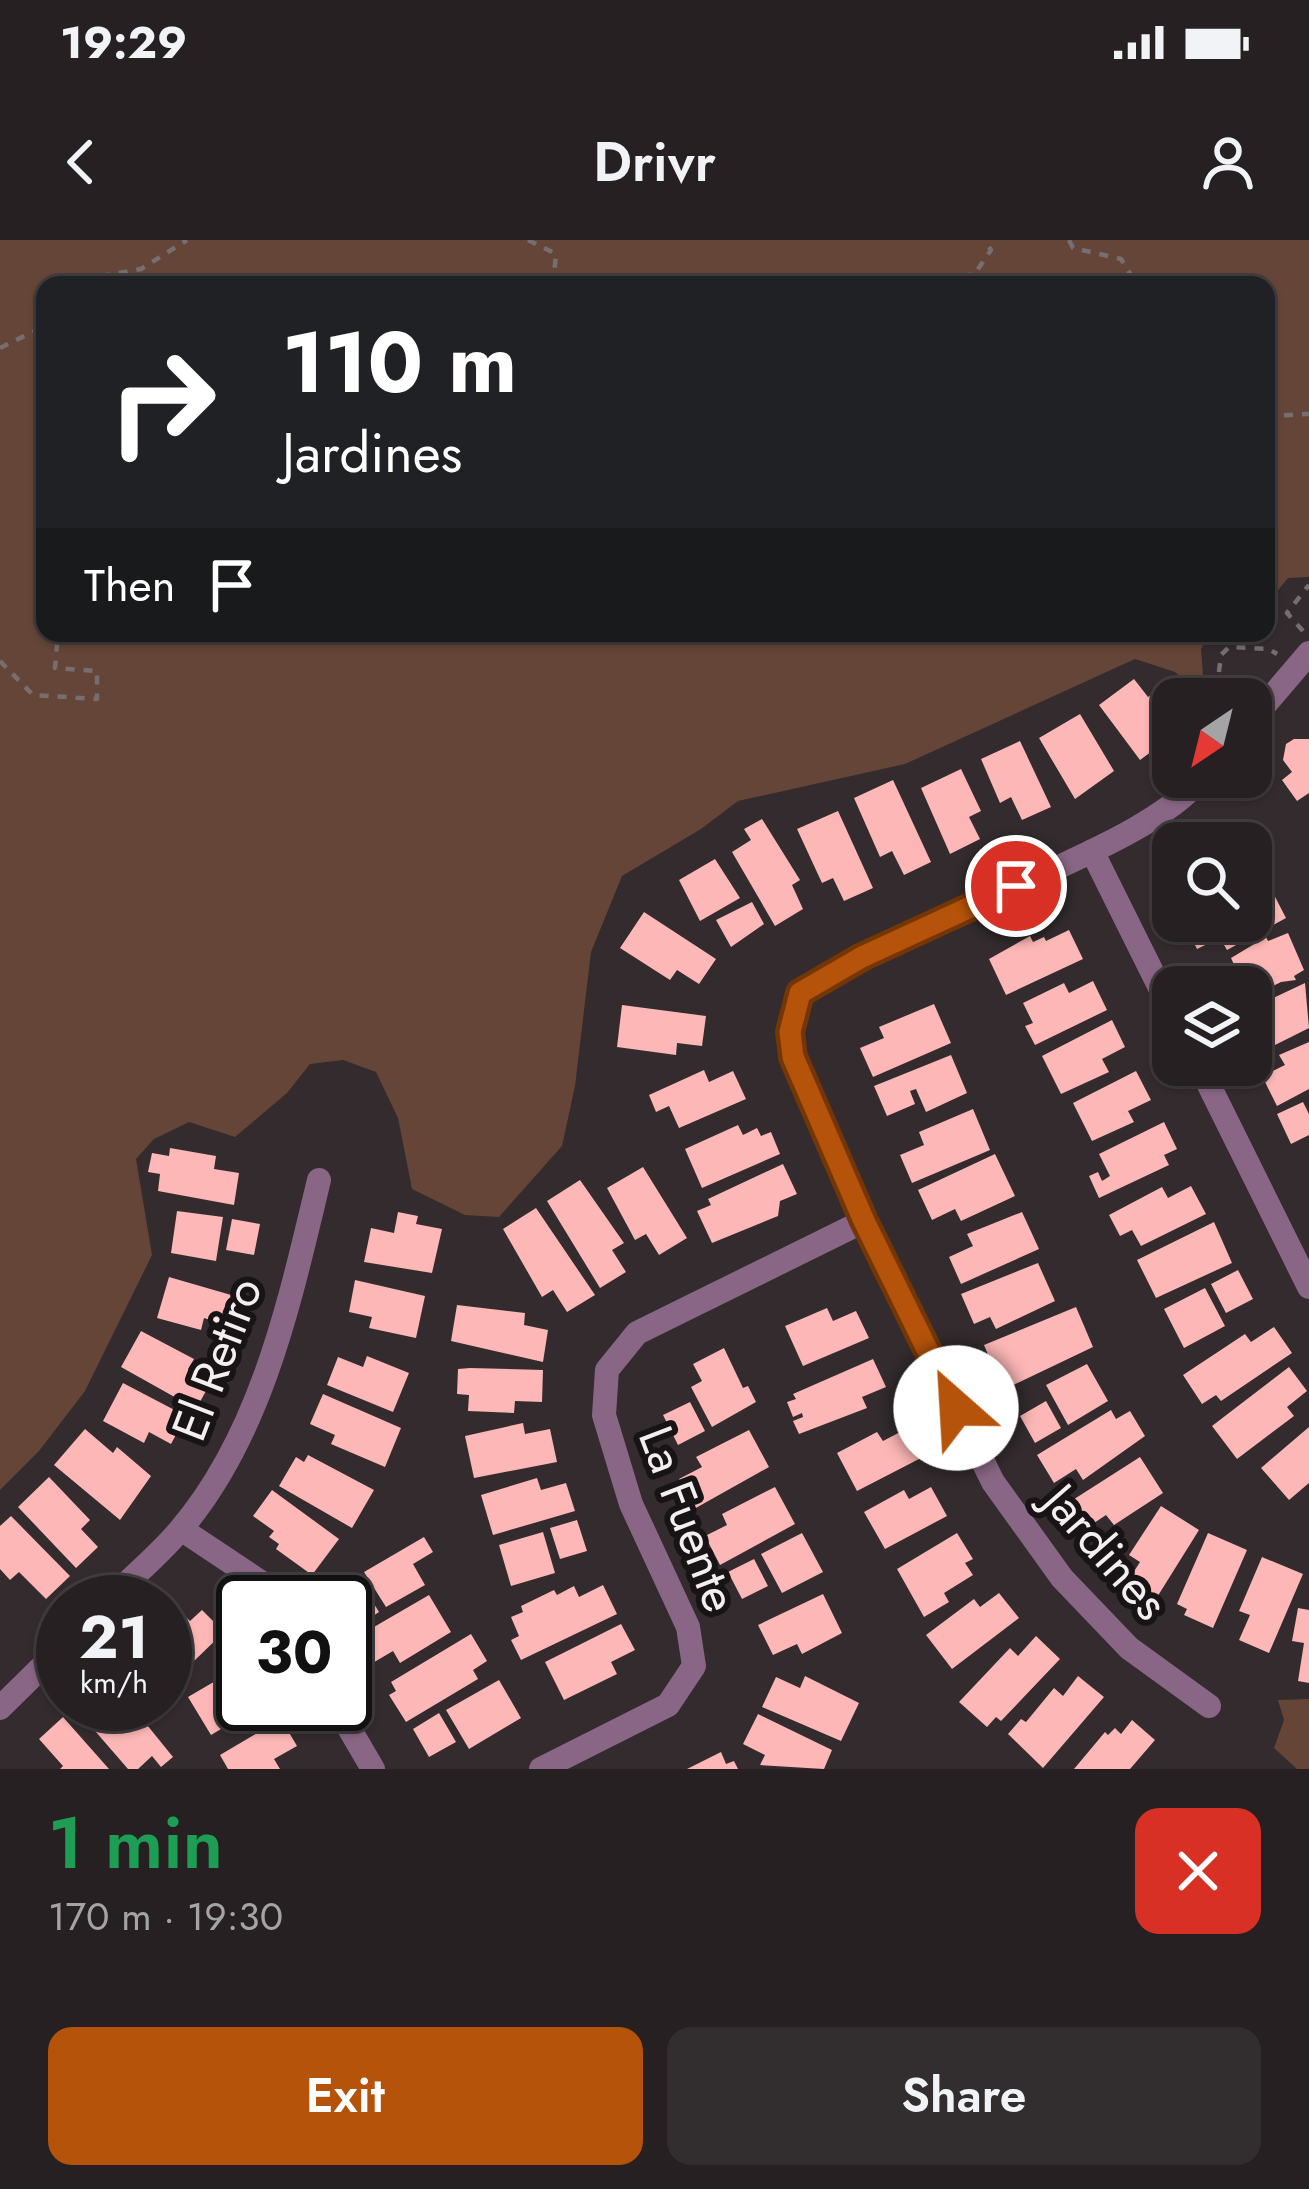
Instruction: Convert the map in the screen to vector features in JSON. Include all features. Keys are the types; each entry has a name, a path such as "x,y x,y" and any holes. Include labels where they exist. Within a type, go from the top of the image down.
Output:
{"street":[{"path":"1272,696 1302,661"},
{"name":"Jardines","path":"1180,798 1092,851 862,957 800,993 790,1032 793,1057 864,1221 993,1483 1062,1578 1129,1648 1209,1706"},
{"path":"1092,851 1152,972"},
{"path":"1208,1086 1309,1287"},
{"name":"El Retiro","path":"134,1575 181,1529 220,1471 256,1402 293,1285 319,1180"},
{"name":"La Fuente","path":"541,1769 668,1705 694,1666 688,1627 631,1504 604,1415 607,1370 637,1333 864,1221"},
{"path":"181,1529 251,1575"},
{"path":"0,1708 36,1673"},
{"path":"351,1731 374,1769"}],"path":[{"path":"100,276 141,268 187,240"},
{"path":"528,240 556,254 554,276"},
{"path":"967,276 976,272 991,250 984,240"},
{"path":"1069,240 1072,248 1121,259 1131,276"},
{"path":"0,348 36,330"},
{"path":"1275,416 1309,414"},
{"path":"1309,585 1287,613 1309,636"},
{"path":"0,661 33,695 97,699 97,671 55,668 57,642"},
{"path":"1219,678 1221,655 1229,646 1270,649 1302,661"}],"shaded area":[{"path":"0,240 1309,240 1309,577 1288,578 1275,594 1275,276 36,276 36,642 1205,642 1203,675 1196,678 1182,678 1135,659 905,764 738,801 622,876 591,952 575,1086 562,1146 499,1217 465,1215 412,1189 398,1118 376,1072 343,1060 310,1064 287,1093 235,1137 189,1122 154,1139 136,1159 152,1255 85,1391 39,1451 0,1490"},
{"path":"1309,1699 1309,1769 1297,1769 1274,1748 1284,1720 1278,1700"}],"building":[{"path":"1134,679 1148,697 1152,694 1152,751 1140,760 1099,705"},
{"path":"1080,714 1114,771 1075,799 1039,738"},
{"path":"1309,739 1309,793 1297,801 1282,780 1292,772 1283,760 1286,744"},
{"path":"1020,741 1051,807 1022,820 1011,797 1000,803 981,759"},
{"path":"961,769 981,811 969,817 980,839 950,854 921,788"},
{"path":"893,780 931,862 904,875 892,851 880,857 854,798"},
{"path":"838,811 873,888 844,901 833,878 822,883 797,829"},
{"path":"762,819 800,880 792,885 803,909 775,926 732,852 751,840 744,829"},
{"path":"715,859 740,898 700,921 679,880"},
{"path":"1272,891 1286,918 1272,926"},
{"path":"752,902 764,924 731,947 716,920"},
{"path":"644,912 716,959 699,984 677,970 670,980 620,948"},
{"path":"1069,930 1083,959 1006,995 989,959 1030,936 1033,942 1044,937 1046,941"},
{"path":"1288,933 1304,970 1294,976 1296,980 1272,986 1272,966 1235,966 1231,958"},
{"path":"1093,981 1107,1010 1035,1045 1025,1026 1033,1023 1023,1003 1064,983 1069,993"},
{"path":"1305,983 1309,1028 1272,1046 1272,999"},
{"path":"934,1004 951,1043 873,1077 860,1048 884,1038 879,1027"},
{"path":"622,1005 706,1016 702,1046 677,1043 676,1055 617,1047"},
{"path":"1112,1020 1125,1047 1102,1059 1109,1072 1061,1094 1042,1056"},
{"path":"1309,1042 1309,1089 1277,1106 1267,1086 1272,1086 1272,1071 1285,1065 1279,1055"},
{"path":"951,1055 967,1093 926,1112 916,1089 910,1091 915,1104 887,1116 874,1086"},
{"path":"704,1070 709,1082 733,1071 746,1099 679,1128 669,1106 656,1112 649,1095"},
{"path":"1136,1071 1151,1100 1128,1111 1134,1122 1092,1141 1073,1103"},
{"path":"1303,1102 1309,1114 1309,1135 1291,1144 1277,1114"},
{"path":"973,1109 990,1150 912,1183 900,1155 924,1145 919,1132"},
{"path":"1164,1122 1177,1149 1164,1155 1169,1165 1099,1198 1089,1176 1098,1172 1102,1181 1110,1176 1099,1154"},
{"path":"738,1125 743,1135 757,1128 761,1136 771,1132 780,1154 702,1188 685,1149"},
{"path":"170,1148 216,1156 214,1169 239,1173 234,1205 158,1191 160,1174 148,1172 152,1153 169,1156"},
{"path":"995,1154 1015,1196 961,1221 955,1209 932,1220 918,1190"},
{"path":"783,1164 797,1194 780,1201 778,1216 712,1243 697,1211 711,1205 708,1199"},
{"path":"643,1167 687,1238 659,1255 646,1234 635,1240 607,1188"},
{"path":"580,1180 624,1243 612,1250 626,1272 600,1288 547,1201"},
{"path":"1191,1186 1206,1214 1141,1246 1132,1230 1120,1236 1109,1215 1162,1187 1168,1198"},
{"path":"536,1208 595,1295 567,1312 553,1290 542,1297 503,1229"},
{"path":"177,1211 223,1217 216,1261 171,1253"},
{"path":"398,1212 418,1216 416,1224 442,1229 432,1273 364,1262 371,1228 394,1233"},
{"path":"1022,1212 1039,1249 961,1284 949,1257 973,1246 967,1234"},
{"path":"232,1219 260,1224 254,1255 226,1250"},
{"path":"1214,1222 1232,1263 1156,1298 1137,1260"},
{"path":"1038,1263 1055,1301 996,1329 990,1317 974,1324 961,1294"},
{"path":"1238,1270 1253,1299 1226,1313 1211,1284"},
{"path":"169,1277 238,1297 229,1326 204,1318 201,1330 157,1318"},
{"path":"355,1280 425,1296 416,1338 369,1328 372,1317 349,1312"},
{"path":"1205,1288 1225,1326 1184,1348 1164,1309"},
{"path":"457,1305 525,1313 524,1325 548,1330 543,1362 451,1341"},
{"path":"1076,1307 1093,1347 1009,1387 1004,1373 997,1376 984,1345"},
{"path":"827,1308 833,1321 856,1311 869,1338 803,1366 785,1326"},
{"path":"1274,1327 1292,1353 1221,1401 1216,1395 1202,1404 1183,1375 1245,1334 1251,1342"},
{"path":"141,1331 194,1359 188,1369 211,1382 196,1409 121,1367"},
{"path":"724,1348 743,1388 748,1386 756,1402 712,1427 691,1387 702,1381 693,1364"},
{"path":"367,1356 409,1373 393,1412 327,1385 338,1357 363,1367"},
{"path":"873,1359 886,1387 862,1397 867,1408 799,1434 793,1421 803,1417 802,1413 793,1417 787,1402 796,1399 793,1394"},
{"path":"1087,1364 1108,1401 1068,1425 1046,1385"},
{"path":"1289,1367 1307,1391 1287,1407 1294,1416 1237,1459 1212,1426"},
{"path":"458,1369 543,1370 542,1402 515,1401 514,1413 468,1411 469,1395 457,1394"},
{"path":"123,1383 186,1416 171,1444 149,1432 144,1443 103,1421"},
{"path":"323,1394 401,1428 385,1467 331,1444 335,1435 310,1424"},
{"path":"1046,1401 1061,1428 1035,1443 1020,1416"},
{"path":"690,1402 705,1431 678,1445 663,1415"},
{"path":"1111,1410 1116,1419 1130,1411 1145,1436 1083,1480 1076,1469 1054,1483 1037,1455"},
{"path":"523,1423 525,1434 550,1429 557,1462 474,1478 465,1436"},
{"path":"1309,1427 1309,1483 1289,1500 1261,1468"},
{"path":"85,1429 113,1453 117,1447 151,1476 120,1520 54,1465"},
{"path":"906,1429 921,1458 857,1491 837,1453 877,1432 883,1441"},
{"path":"749,1430 769,1467 694,1509 679,1479 702,1467 696,1457"},
{"path":"308,1455 374,1490 352,1528 279,1486 296,1457 304,1462"},
{"path":"1140,1457 1163,1493 1114,1525 1106,1515 1085,1529 1068,1503"},
{"path":"49,1477 90,1520 81,1529 98,1547 76,1568 18,1507"},
{"path":"537,1478 541,1490 566,1483 575,1511 493,1535 481,1495"},
{"path":"775,1487 795,1524 720,1565 705,1536 727,1525 722,1514"},
{"path":"931,1487 947,1516 885,1549 864,1512 904,1490 909,1499"},
{"path":"272,1490 339,1539 312,1575 276,1549 279,1544 269,1537 274,1531 253,1516"},
{"path":"1161,1506 1199,1530 1154,1602 1126,1584 1140,1562 1129,1555"},
{"path":"11,1516 69,1575 36,1575 36,1589 19,1572 10,1580 0,1569 0,1526"},
{"path":"577,1520 587,1551 560,1559 550,1528"},
{"path":"543,1532 555,1573 511,1586 499,1545"},
{"path":"802,1533 823,1572 782,1593 761,1554"},
{"path":"957,1533 973,1559 965,1563 973,1575 944,1593 949,1602 924,1617 897,1569"},
{"path":"1208,1533 1247,1550 1213,1628 1184,1615 1187,1609 1177,1604"},
{"path":"424,1537 433,1552 413,1564 425,1585 386,1607 372,1585 372,1575 364,1572"},
{"path":"1262,1557 1303,1574 1269,1653 1239,1640 1250,1615 1239,1611"},
{"path":"754,1559 768,1586 742,1599 728,1572"},
{"path":"603,1585 617,1614 521,1660 511,1640 519,1636 511,1617 523,1612 521,1606 554,1590 557,1595 574,1586 579,1597"},
{"path":"999,1593 1019,1618 952,1669 926,1635 974,1599 980,1607"},
{"path":"823,1594 842,1633 802,1654 797,1644 773,1655 758,1625"},
{"path":"429,1595 451,1632 400,1663 393,1651 372,1663 372,1628"},
{"path":"1298,1608 1309,1610 1309,1683 1298,1681 1304,1643 1292,1641"},
{"path":"202,1610 216,1624 216,1640 192,1663 192,1619"},
{"path":"621,1624 635,1650 611,1662 617,1674 564,1700 545,1662"},
{"path":"471,1634 487,1661 473,1670 478,1679 406,1722 389,1695 396,1691 391,1682"},
{"path":"1036,1636 1060,1659 1001,1721 996,1717 987,1727 959,1702 1010,1648 1018,1656"},
{"path":"805,1676 859,1703 841,1741 762,1707 776,1677 800,1688"},
{"path":"1078,1676 1104,1697 1043,1768 1008,1734 1021,1719 1026,1722 1054,1688 1063,1696"},
{"path":"499,1680 521,1718 469,1749 446,1710"},
{"path":"216,1681 218,1731 211,1735 192,1704 192,1695"},
{"path":"439,1713 456,1742 429,1757 413,1729"},
{"path":"758,1714 832,1750 824,1769 760,1765 765,1755 743,1744"},
{"path":"1132,1720 1155,1740 1130,1769 1074,1769 1105,1732 1108,1735 1115,1728 1121,1734"},
{"path":"48,1731 75,1731 109,1769 60,1769 63,1766 39,1739"},
{"path":"95,1731 152,1731 173,1757 161,1767 152,1756 138,1769 128,1769"},
{"path":"261,1731 288,1731 297,1746 274,1759 280,1769 228,1769 220,1755"},
{"path":"721,1752 726,1764 734,1761 738,1769 687,1769"}],"route":[{"path":"956,1408 864,1221 793,1057 790,1032 800,993 862,957 1016,886"}]}
